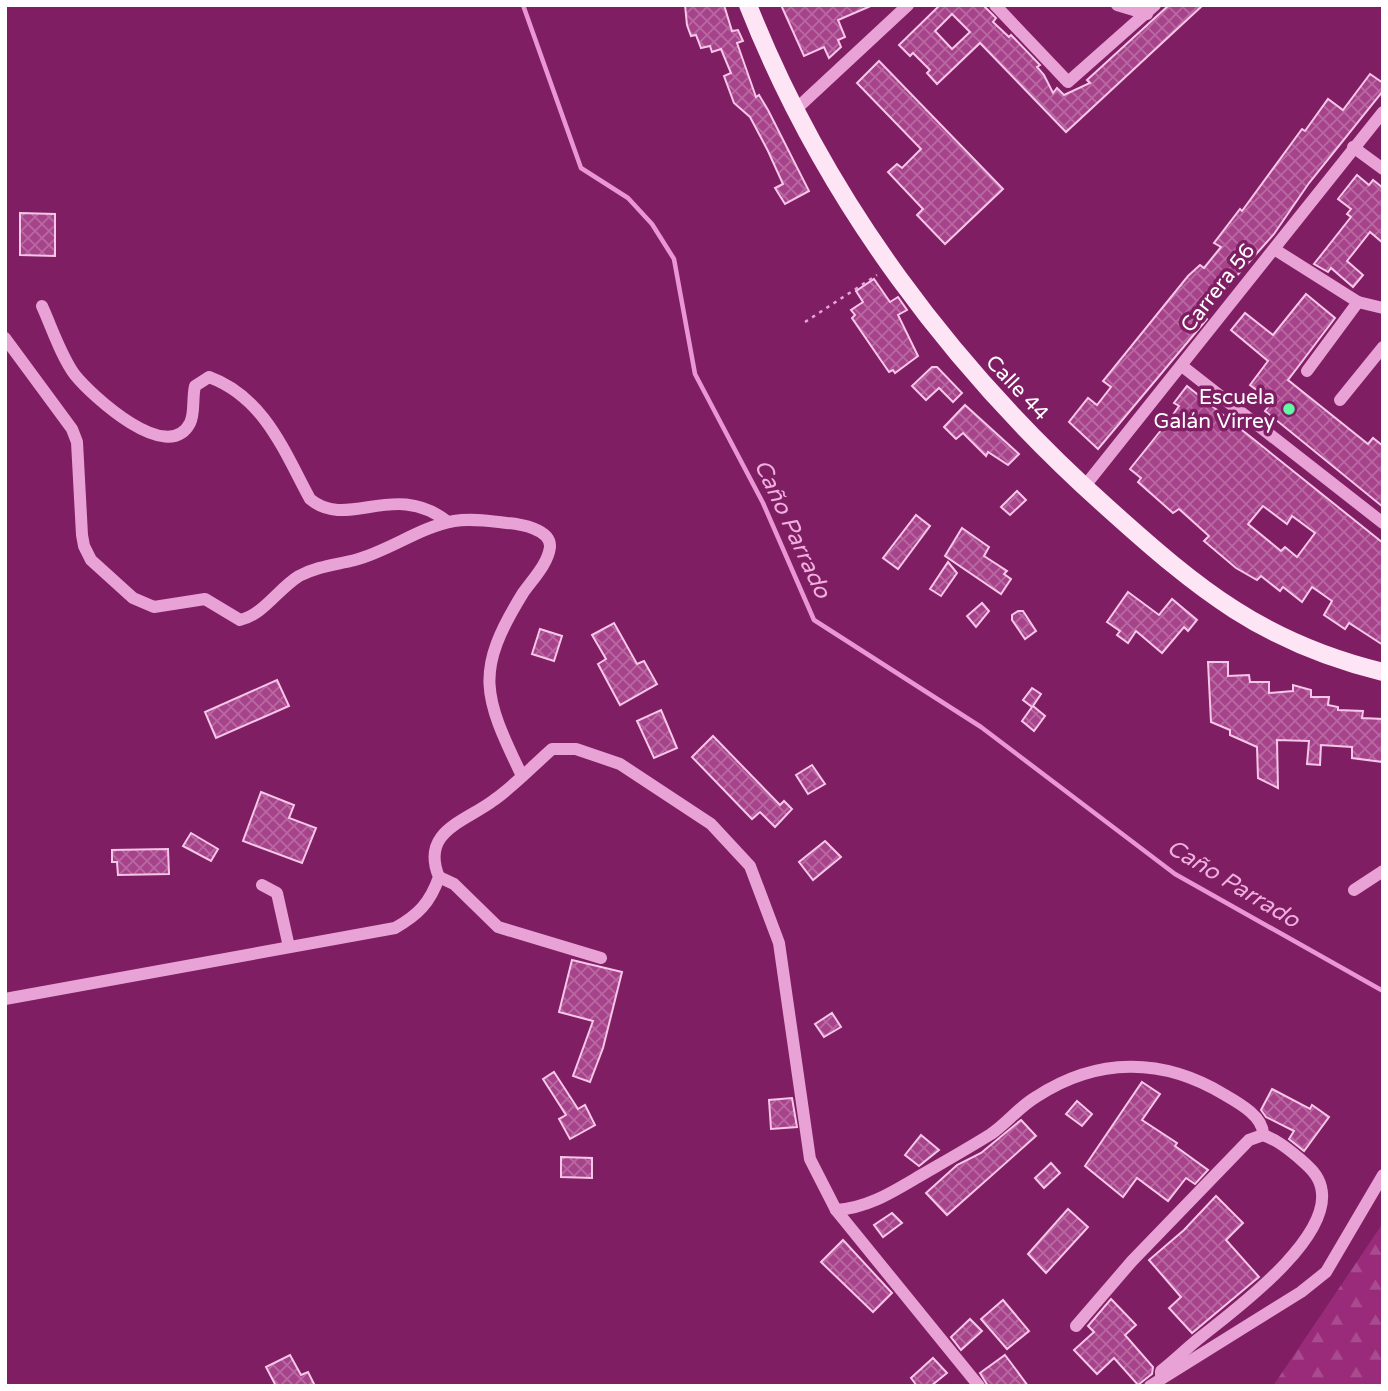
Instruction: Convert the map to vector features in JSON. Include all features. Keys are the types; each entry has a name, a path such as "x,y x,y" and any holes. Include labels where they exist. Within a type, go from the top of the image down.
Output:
{"main road":[{"name":"Calle 44","path":"749,6 794,111 839,191 954,352 982,385 1084,487 1175,569 1238,614 1307,648 1383,672"}],"street":[{"path":"794,111 908,5"},
{"path":"995,5 1068,82 1151,10"},
{"path":"1117,5 1151,10"},
{"name":"Carrera 56","path":"1084,487 1383,112"},
{"path":"1353,147 1383,169"},
{"path":"1273,249 1358,302 1383,308"},
{"path":"1307,371 1358,302"},
{"path":"42,306 74,373 92,393 144,432 155,437 179,435 189,426 194,414 191,403 195,386 209,377 233,388 253,405 281,441 310,499 317,505 336,510 391,502 421,506 447,522"},
{"path":"5,338 72,429 77,442 82,535 87,552 124,592 144,604 162,607 205,599 235,618 245,619 299,576 330,563 354,560 447,522 466,519 510,523 531,527 549,540 550,548 543,564 509,616 491,652 489,687 500,731 522,776"},
{"path":"1340,400 1383,347"},
{"path":"1182,366 1383,523"},
{"path":"601,958 504,930 485,917 453,884 439,877 432,862 436,845 448,828 494,800 552,750 576,749 621,764 711,824 750,866 779,943 810,1159 835,1210 979,1386"},
{"path":"1354,890 1383,871"},
{"path":"5,999 395,928 416,916 432,898 439,877"},
{"path":"262,885 277,893 289,947"},
{"path":"835,1210 859,1209 898,1189 994,1132 1036,1096 1069,1079 1104,1068 1148,1065 1197,1080 1244,1108 1262,1125 1263,1135"},
{"path":"1076,1326 1132,1261 1249,1140 1263,1135 1282,1143 1314,1172 1321,1187 1322,1205 1294,1255 1277,1275 1189,1345 1161,1371 1156,1382"},
{"path":"1156,1382 1301,1292 1326,1272 1383,1175"}],"path":[{"path":"805,322 891,266"}],"green space":[{"path":"1383,1223 1383,1386 1273,1386"}],"building":[{"path":"685,5 724,5 732,31 738,30 743,41 737,43 756,97 759,95 768,110 809,191 785,204 775,188 783,184 768,151 750,117 734,103 724,76 731,73 721,49 712,52 710,46 701,48 696,35 691,36"},
{"path":"781,5 873,5 838,20 845,37 838,40 841,47 829,58 824,47 804,56"},
{"path":"940,5 983,5 996,18 993,22 1009,37 1011,35 1040,65 1037,67 1053,93 1057,88 1064,95 1090,83 1087,80 1169,5 1203,5 1066,132 980,43 937,84 927,73 930,70 913,53 910,56 899,45","holes":["952,14 970,32 952,49 935,31"]},
{"path":"879,61 1003,189 945,244 917,215 923,209 888,172 897,164 902,168 921,149 857,83"},
{"path":"1370,74 1383,83 1383,91 1309,183 1274,234 1217,298 1204,316 1207,319 1098,449 1069,422 1088,398 1097,405 1111,387 1103,381 1188,276 1200,265 1204,268 1221,247 1214,243 1240,209 1242,211 1302,129 1305,131 1328,99 1343,110"},
{"path":"1357,175 1369,185 1373,180 1383,188 1383,243 1370,232 1347,261 1363,275 1353,287 1331,268 1328,272 1314,264 1351,217 1347,214 1351,209 1338,199"},
{"path":"20,213 55,214 55,256 20,255"},
{"path":"874,279 890,302 898,297 907,310 898,315 918,356 895,373 893,370 889,372 852,318 855,315 851,310 863,302 856,291"},
{"path":"1306,294 1335,318 1288,380 1368,444 1373,438 1383,446 1383,507 1265,411 1272,402 1250,385 1268,361 1231,330 1245,313 1273,335"},
{"path":"932,367 937,367 962,393 953,402 939,388 926,400 912,386"},
{"path":"1187,386 1383,543 1383,645 1349,623 1345,629 1324,615 1332,601 1312,587 1302,602 1283,587 1280,591 1261,576 1257,580 1236,568 1204,541 1209,536 1179,509 1173,513 1138,482 1141,478 1130,469 1179,406 1174,403","holes":["1263,506 1287,524 1292,516 1315,533 1297,557 1285,547 1281,551 1248,524"]},
{"path":"965,405 1019,454 1008,465 988,452 986,456 963,433 956,439 944,427"},
{"path":"1017,491 1026,500 1010,515 1001,507"},
{"path":"916,515 930,526 898,569 883,558"},
{"path":"962,528 989,547 984,556 1007,571 1004,574 1011,579 1001,594 945,556"},
{"path":"948,562 957,573 941,596 930,589"},
{"path":"1128,592 1159,615 1172,599 1197,620 1188,631 1184,627 1162,653 1136,631 1128,643 1117,635 1120,631 1107,622"},
{"path":"982,603 989,611 976,627 967,616"},
{"path":"1023,611 1036,631 1025,639 1012,620 1012,615"},
{"path":"614,623 637,664 644,661 657,684 620,705 598,664 606,659 592,635"},
{"path":"540,629 562,636 554,661 532,654"},
{"path":"1208,662 1228,662 1228,676 1249,675 1250,682 1269,682 1269,693 1293,691 1293,685 1311,690 1311,697 1329,697 1328,705 1338,707 1338,710 1363,711 1362,718 1383,719 1383,762 1352,758 1352,747 1321,745 1320,765 1307,764 1309,741 1277,740 1278,788 1258,778 1257,747 1230,735 1230,730 1211,722"},
{"path":"277,680 289,706 216,738 205,712"},
{"path":"1032,688 1041,694 1033,706 1045,716 1034,731 1022,721 1032,707 1023,700"},
{"path":"661,710 677,748 654,758 637,721"},
{"path":"713,736 780,805 784,801 792,809 775,827 760,812 752,819 692,757"},
{"path":"812,765 825,784 808,794 796,775"},
{"path":"261,792 294,805 289,818 316,828 302,863 243,841"},
{"path":"191,833 218,849 211,861 183,846"},
{"path":"825,841 841,857 813,880 799,862"},
{"path":"168,849 169,874 118,875 117,862 112,862 112,850"},
{"path":"572,960 622,972 603,1048 590,1082 573,1076 593,1021 559,1012"},
{"path":"832,1013 841,1027 824,1037 815,1024"},
{"path":"554,1072 578,1109 585,1105 595,1125 570,1139 559,1119 566,1115 543,1079"},
{"path":"1142,1082 1160,1094 1142,1120 1177,1143 1175,1146 1208,1170 1195,1184 1186,1178 1168,1201 1137,1178 1123,1197 1085,1166"},
{"path":"1272,1089 1310,1109 1312,1105 1329,1117 1304,1151 1289,1139 1294,1131 1266,1117 1261,1110"},
{"path":"792,1098 797,1127 771,1129 769,1100"},
{"path":"1077,1101 1092,1114 1082,1126 1066,1114"},
{"path":"1021,1120 1036,1136 947,1215 926,1193 957,1165 981,1153"},
{"path":"921,1135 939,1150 919,1166 905,1155"},
{"path":"561,1157 592,1158 592,1178 561,1177"},
{"path":"1051,1163 1060,1173 1044,1188 1035,1178"},
{"path":"1216,1196 1243,1223 1226,1240 1259,1277 1192,1333 1169,1308 1181,1297 1149,1260 1184,1230"},
{"path":"1068,1209 1088,1227 1046,1273 1028,1254"},
{"path":"892,1213 902,1223 883,1237 874,1225"},
{"path":"843,1240 892,1293 873,1312 821,1262"},
{"path":"1111,1299 1136,1325 1125,1335 1153,1367 1152,1374 1138,1385 1114,1358 1097,1374 1074,1350 1094,1332 1088,1326"},
{"path":"1003,1300 1029,1331 1007,1349 981,1319"},
{"path":"970,1319 982,1331 961,1350 951,1337"},
{"path":"290,1355 301,1375 308,1372 315,1386 276,1386 266,1367"},
{"path":"1005,1355 1028,1386 988,1386 980,1373"},
{"path":"933,1358 947,1373 931,1386 917,1386 911,1378"}],"waterway":[{"name":"Caño Parrado","path":"523,5 581,168 628,198 652,224 674,259 695,374 763,503 814,620 981,727 1175,874 1383,991"}],"place":[{"name":"Escuela Galán Virrey","path":"1289,409"}]}
